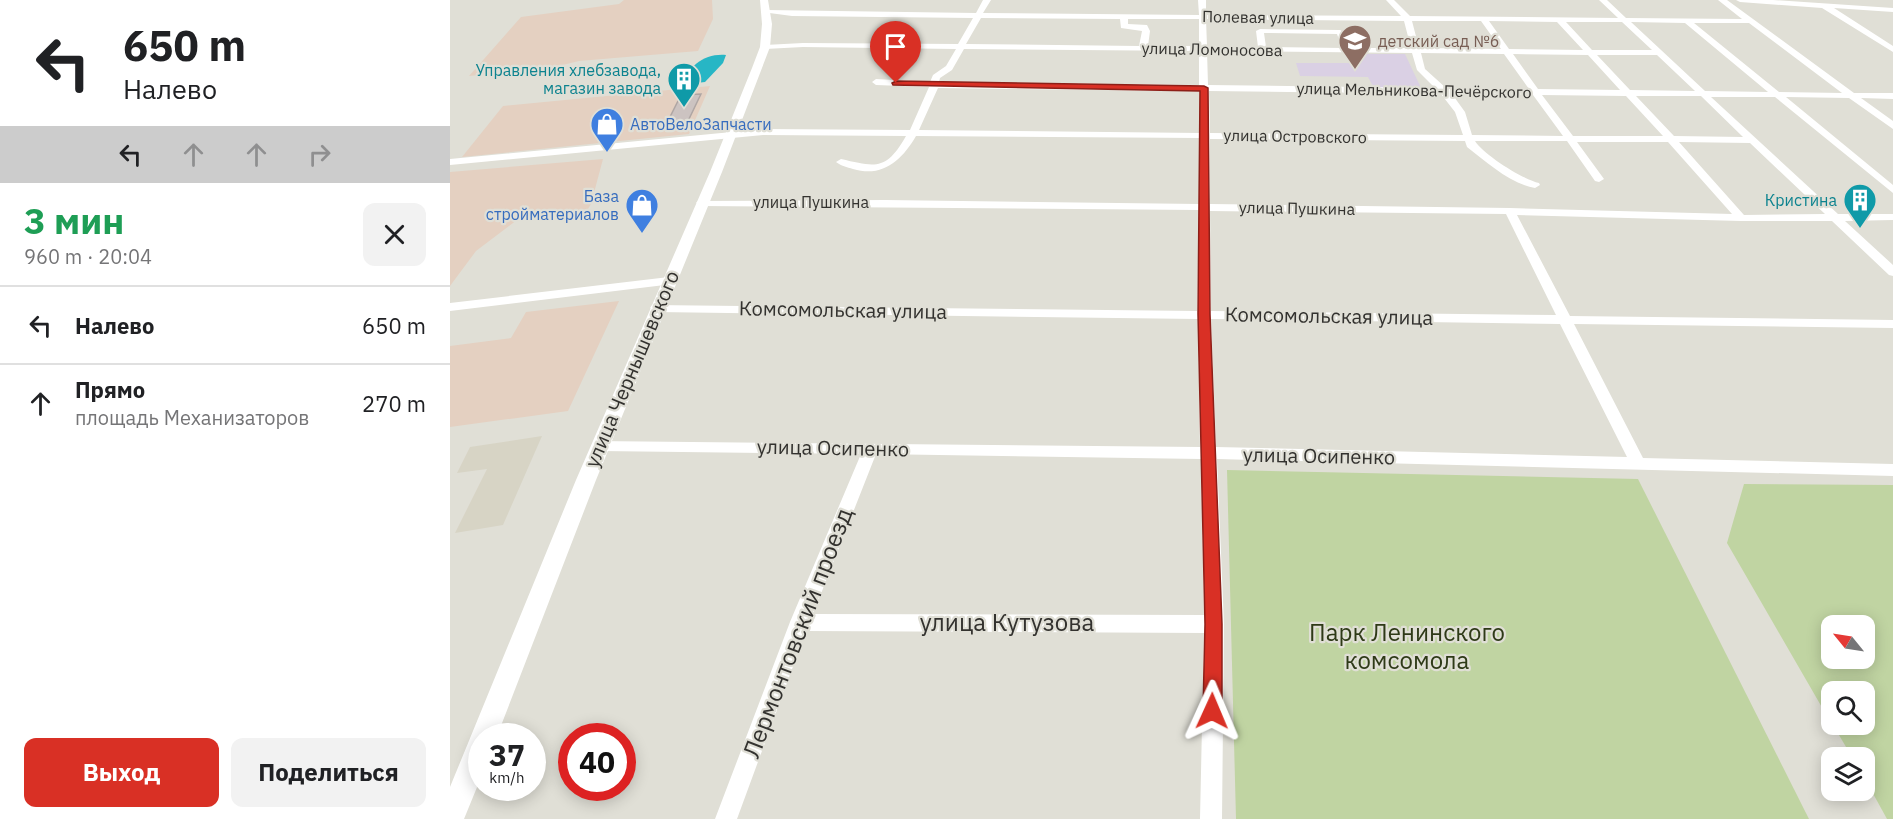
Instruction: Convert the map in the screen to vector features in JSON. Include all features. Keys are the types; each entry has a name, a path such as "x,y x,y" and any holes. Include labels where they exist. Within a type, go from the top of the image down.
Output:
{"main road":[{"name":"улица Чернышевского","path":"489,723 600,445 731,136 765,47 764,0"},
{"path":"450,819 468,776"}],"street":[{"path":"841,162 859,169 874,169 889,164 899,155 929,102 936,77 949,68 987,0"},
{"path":"1202,0 1205,135 1204,314 1214,624 1211,819"},
{"path":"1390,0 1407,18 1421,70 1451,98 1460,112 1471,145 1509,173 1526,183 1535,185"},
{"path":"1604,0 1893,272"},
{"path":"1722,0 1893,126"},
{"path":"1740,0 1893,10"},
{"path":"1824,6 1893,51"},
{"name":"Полевая улица","path":"766,12 1750,21"},
{"path":"766,24 792,14"},
{"path":"1124,15 1124,26 1144,27 1146,31 1143,48"},
{"path":"1306,17 1311,32"},
{"path":"1484,19 1599,179"},
{"path":"1558,20 1670,138 1741,218"},
{"path":"1687,21 1773,94 1893,190"},
{"path":"1262,50 1260,31 1340,32 1348,51"},
{"name":"улица Ломоносова","path":"765,47 803,45 962,46 1659,53"},
{"name":"улица Мельникова-Печёрского","path":"876,82 934,85 1893,96"},
{"name":"улица Островского","path":"450,162 763,132 1752,140"},
{"name":"улица Пушкина","path":"702,203 885,202 1510,211 1741,218 1893,217"},
{"path":"1510,211 1638,464"},
{"path":"450,307 669,281"},
{"name":"Комсомольская улица","path":"657,308 1893,324"},
{"name":"улица Осипенко","path":"600,445 1208,453 1893,470"},
{"name":"Лермонтовский проезд","path":"726,819 800,621 871,448"},
{"name":"улица Кутузова","path":"800,621 1214,624"}],"shaded area":[{"path":"624,0 712,0 713,19 698,51 579,61 546,69 469,76 521,17 619,4"},
{"name":"детский сад №6","path":"1358,54 1405,54 1421,88 1374,88 1368,77 1300,76 1296,63 1361,63"},
{"path":"710,86 689,134 462,157 503,106"},
{"path":"603,159 588,209 517,220 476,251 450,286 450,172"},
{"path":"619,301 568,411 450,427 450,346 511,338 526,312"},
{"path":"542,436 503,525 455,533 487,469 457,473 470,447"}],"green space":[{"name":"Парк Ленинского комсомола","path":"1227,470 1638,479 1809,819 1236,819"},
{"path":"1744,484 1893,485 1893,819 1887,819 1875,797 1875,747 1846,747 1839,735 1875,735 1875,681 1821,681 1821,706 1727,543"}],"water":[{"path":"726,55 723,63 705,82 679,85 687,72 698,62 711,56"}],"building":[{"name":"Управления хлебзавода, магазин завода","path":"701,94 688,121 667,123 681,95"}],"place":[{"name":"детский сад №6","path":"1355,70"},
{"name":"Управления хлебзавода, магазин завода","path":"684,108"},
{"name":"АвтоВелоЗапчасти","path":"607,153"},
{"name":"Кристина","path":"1860,229"},
{"name":"База стройматериалов","path":"642,234"}],"route":[{"path":"896,83 1204,88 1204,314 1214,624 1212,711"}]}
